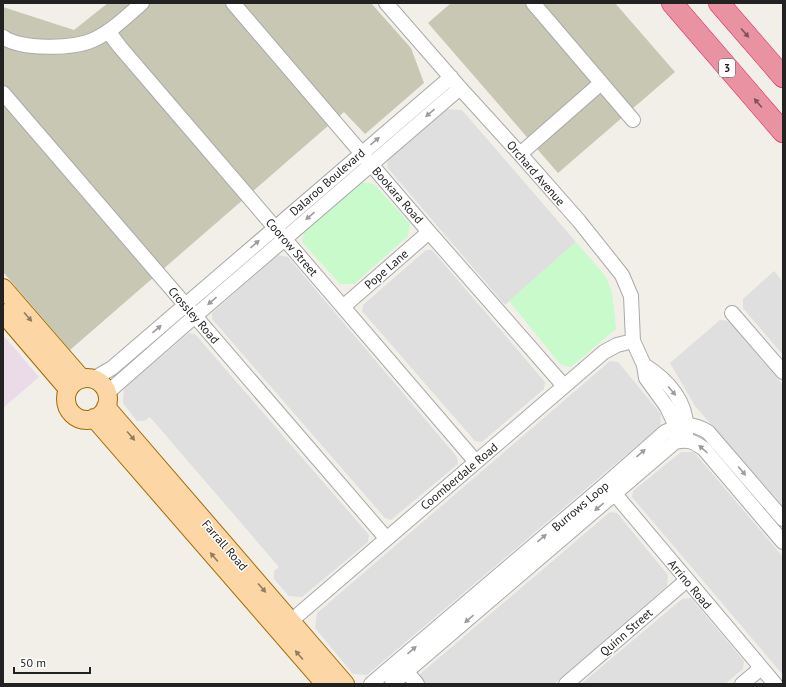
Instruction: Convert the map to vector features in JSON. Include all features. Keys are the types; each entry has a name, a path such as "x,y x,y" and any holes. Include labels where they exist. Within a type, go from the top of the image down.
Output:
{"highway":[{"name":"3","path":"672,3 783,132"},
{"path":"719,3 783,77"}],"main road":[{"path":"3,288 56,361"},
{"path":"3,313 81,382 102,384 102,406 86,420 70,411 66,399 81,382"},
{"name":"Farrall Road","path":"102,406 345,684"},
{"name":"Farrall Road","path":"102,406 325,684"}],"street":[{"path":"4,40 16,44 38,47 69,45 93,40 108,31 142,3"},
{"name":"Bookara Road","path":"233,3 429,232 564,386"},
{"name":"Orchard Avenue","path":"386,3 520,154 622,275 631,296 633,341 644,365 648,382 681,426 684,440"},
{"path":"532,3 633,120"},
{"name":"Coorow Street","path":"108,31 120,47 344,306 476,462"},
{"name":"Dalaroo Boulevard","path":"81,382 112,368 451,77"},
{"path":"520,154 601,83"},
{"name":"Dalaroo Boulevard","path":"102,406 147,357 460,88"},
{"name":"Crossley Road","path":"3,93 386,538"},
{"path":"317,191 327,202"},
{"name":"Pope Lane","path":"344,306 429,232"},
{"path":"229,267 239,278"},
{"path":"732,313 783,372"},
{"name":"Coomberdale Road","path":"291,621 604,352 618,345 633,341"},
{"path":"137,346 147,357"},
{"path":"681,426 699,426 708,432 783,519"},
{"name":"Burrows Loop","path":"611,489 665,432 681,426"},
{"path":"684,440 695,443 704,449 783,541"},
{"name":"Burrows Loop","path":"371,684 402,667 445,630 490,601 525,562 611,489 676,442 684,440"},
{"path":"715,463 727,453"},
{"name":"Arrino Road","path":"611,489 775,684"},
{"path":"747,500 758,491"},
{"name":"Burrows Loop","path":"445,630 480,590 525,562"},
{"name":"Quinn Street","path":"566,684 687,580"},
{"path":"480,590 490,601"},
{"path":"402,667 417,684"},
{"name":"Burrows Loop","path":"392,684 402,667"},
{"path":"742,684 761,668"}],"shaded area":[{"path":"108,3 371,3 411,48 424,83 365,134 344,112 70,350 3,272 3,7 74,30"},
{"path":"451,3 615,3 675,72 558,173 428,23"},
{"path":"447,109 462,110 576,242 505,305 387,167 388,159"},
{"path":"426,250 432,250 545,382 544,389 482,442 475,441 362,311 363,305"},
{"path":"278,255 288,257 457,457 458,464 391,520 385,518 212,319 212,313"},
{"path":"774,271 783,282 783,355 743,308 743,299"},
{"path":"720,320 729,321 783,385 783,506 695,406 670,363"},
{"path":"189,333 195,334 369,535 368,542 302,597 289,596 274,579 274,571 279,567 150,417 144,421 137,421 123,403 124,388"},
{"path":"3,335 39,377 3,408"},
{"path":"610,361 618,362 661,414 660,426 367,675 353,674 315,628 317,613"},
{"path":"681,452 694,452 783,557 783,675 632,497 633,491"},
{"path":"610,512 617,513 668,575 667,586 554,684 423,684 420,681 420,674"},
{"path":"691,598 744,661 743,669 725,684 581,684 682,599"}],"green space":[{"path":"362,182 374,184 410,224 408,236 354,284 340,284 302,242 304,232"},
{"path":"576,242 606,277 612,292 616,329 571,367 561,365 509,301"}]}
